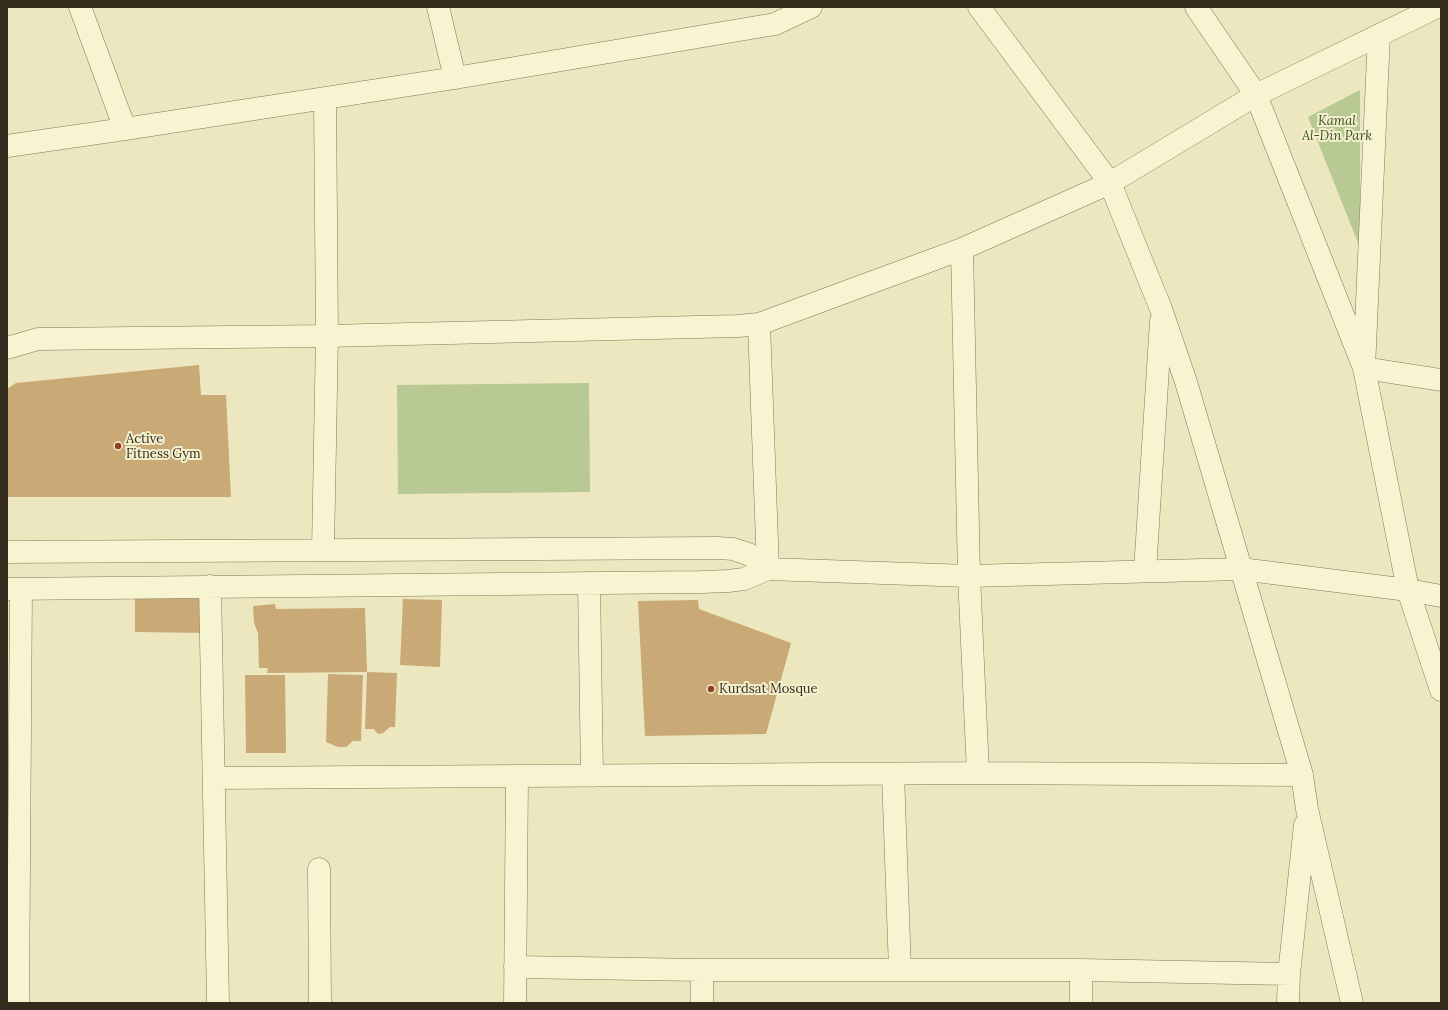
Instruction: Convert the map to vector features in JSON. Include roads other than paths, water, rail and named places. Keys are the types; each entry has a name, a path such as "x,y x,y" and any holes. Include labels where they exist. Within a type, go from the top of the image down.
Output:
{"street":[{"path":"80,7 125,129"},
{"path":"438,7 455,78"},
{"path":"7,146 455,78 773,16 811,7"},
{"path":"979,7 1110,183 1161,309 1186,382 1302,775 1307,809 1352,1003"},
{"path":"1196,7 1256,95 1364,368 1408,590 1441,690"},
{"path":"7,348 38,339 327,336 738,326 759,324 962,249 1110,183 1256,95 1437,7"},
{"path":"1364,368 1379,35"},
{"path":"323,550 327,336 325,98"},
{"path":"962,249 969,576 978,773"},
{"path":"1145,571 1161,309"},
{"path":"759,324 768,569"},
{"path":"1364,368 1441,380"},
{"path":"7,552 718,548 733,549 748,554 759,560 768,569"},
{"path":"18,1003 14,589 728,581 744,579 768,569 969,576 1241,569 1408,590 1441,596"},
{"path":"589,583 592,776"},
{"path":"210,586 218,1003"},
{"path":"214,778 978,773 1302,775"},
{"path":"893,774 900,970"},
{"path":"514,1003 517,776"},
{"path":"1288,1003 1289,974 1307,809"},
{"path":"319,869 320,1003"},
{"path":"515,967 702,970 1081,970 1289,974"},
{"path":"702,970 702,1003"},
{"path":"1081,970 1081,1003"}],"place":[{"name":"Active Fitness Gym","path":"118,446"},
{"name":"Kurdsat Mosque","path":"711,689"}],"park label":[{"name":"Kamal Al-Din Park","path":"1337,128"}]}
